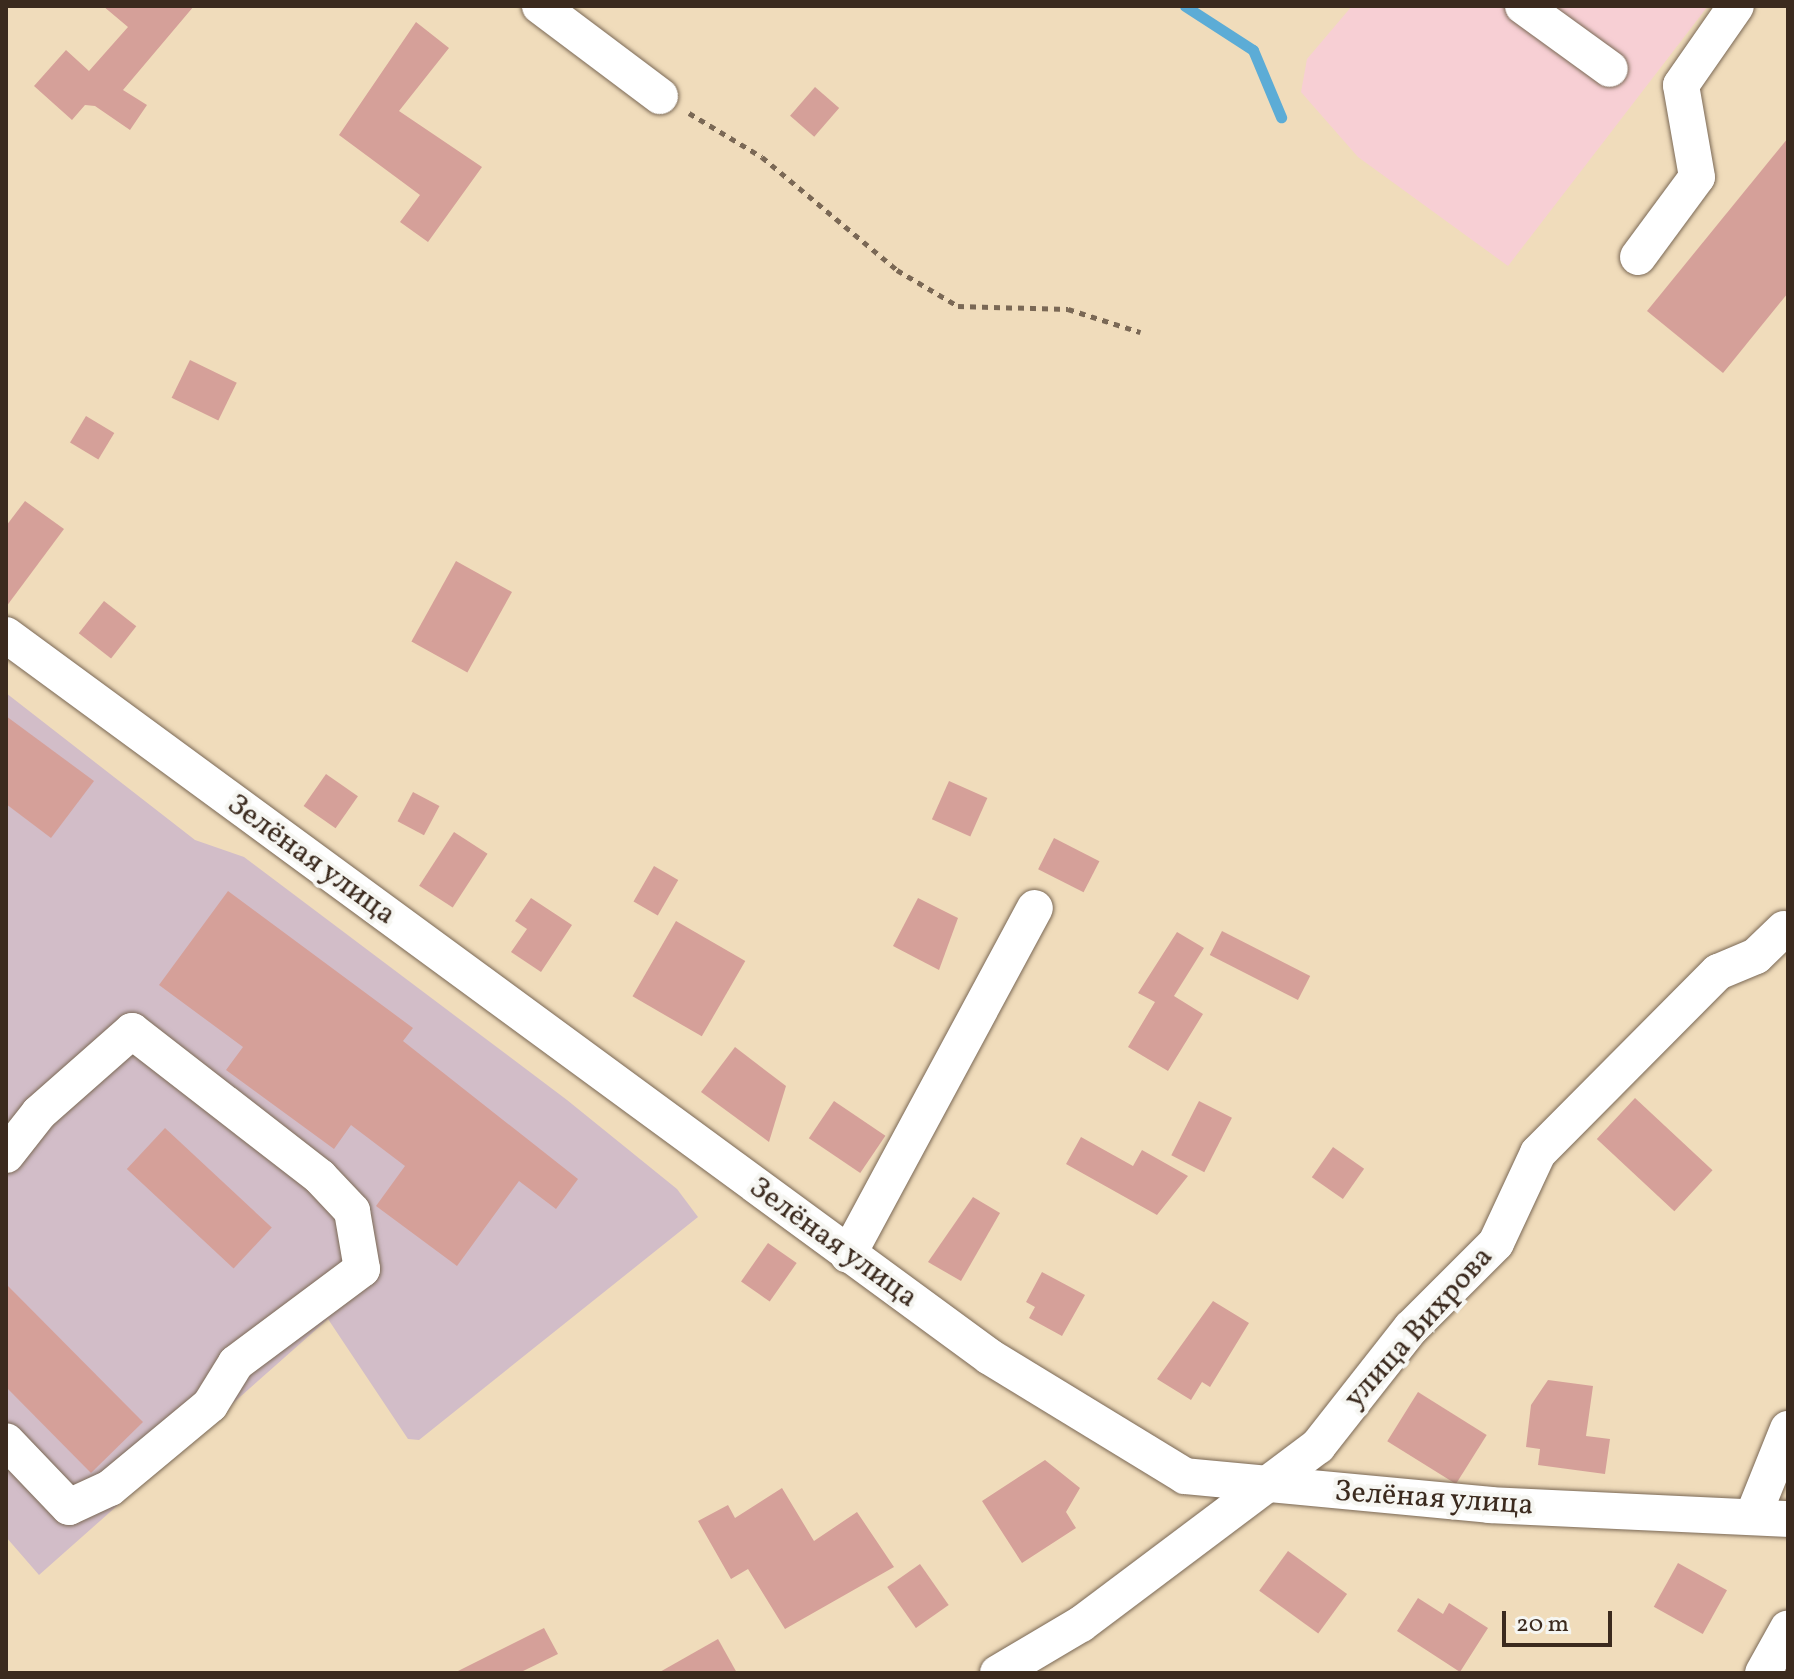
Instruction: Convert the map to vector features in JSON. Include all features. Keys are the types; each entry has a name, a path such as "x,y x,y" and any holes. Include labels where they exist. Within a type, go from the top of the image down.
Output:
{"street":[{"path":"540,6 660,96"},
{"path":"1523,6 1610,69"},
{"path":"1638,257 1697,177 1681,85 1736,6"},
{"name":"Зелёная улица","path":"6,635 990,1357 1185,1476 1256,1488 1771,1517"},
{"path":"848,1255 1035,908"},
{"name":"улица Вихрова","path":"998,1673 1081,1624 1256,1488 1318,1446 1411,1328 1496,1243 1538,1153 1718,972 1756,956 1784,929"},
{"path":"6,1155 39,1113 132,1031 320,1177 352,1211 362,1269 236,1363 210,1405 110,1488 69,1507 6,1441"},
{"path":"1771,1517 1788,1429"},
{"path":"1763,1673 1788,1628"}],"path":[{"path":"660,96 762,157 897,270 958,306 1068,309 1140,332"}],"shaded area":[{"path":"1352,6 1708,6 1508,266 1358,157 1301,92 1307,59"},
{"path":"6,693 195,840 244,857 567,1100 677,1189 698,1217 419,1440 408,1439 328,1319 39,1575 6,1537"}],"building":[{"path":"103,6 194,6 123,90 147,105 130,130 95,106 85,105 72,120 34,86 66,50 89,71 128,27"},
{"path":"416,22 449,48 399,111 482,167 428,242 400,222 420,195 339,135"},
{"path":"815,87 839,108 814,137 790,116"},
{"path":"1788,138 1788,293 1723,373 1647,311"},
{"path":"190,360 237,383 218,421 172,398"},
{"path":"86,416 114,433 98,460 70,443"},
{"path":"25,501 64,529 6,607 6,526"},
{"path":"456,561 512,592 467,672 411,641"},
{"path":"104,601 136,626 111,659 79,633"},
{"path":"6,716 94,781 51,838 6,804"},
{"path":"326,774 358,796 336,828 304,806"},
{"path":"949,781 987,798 970,836 932,819"},
{"path":"413,792 439,806 424,835 398,821"},
{"path":"454,832 488,854 453,907 419,886"},
{"path":"1054,838 1099,861 1084,892 1038,869"},
{"path":"654,866 678,880 658,916 634,902"},
{"path":"228,891 413,1028 403,1041 578,1179 556,1209 519,1181 457,1266 376,1206 405,1166 351,1125 334,1149 226,1070 243,1047 159,985"},
{"path":"531,898 572,925 541,972 511,952 527,929 515,921"},
{"path":"918,898 958,918 939,970 893,946"},
{"path":"676,921 745,961 702,1036 632,996"},
{"path":"1222,931 1310,976 1298,1000 1210,955"},
{"path":"1177,932 1204,948 1174,996 1203,1014 1168,1071 1128,1047 1155,1002 1138,993"},
{"path":"735,1047 786,1086 769,1142 701,1092"},
{"path":"1635,1098 1713,1170 1674,1211 1597,1139"},
{"path":"834,1101 885,1136 860,1173 809,1138"},
{"path":"1199,1101 1232,1118 1204,1172 1171,1155"},
{"path":"165,1128 272,1228 234,1269 127,1169"},
{"path":"1081,1137 1133,1166 1142,1150 1188,1176 1157,1215 1066,1164"},
{"path":"1333,1147 1364,1169 1343,1199 1312,1177"},
{"path":"973,1197 1000,1213 961,1281 928,1262"},
{"path":"768,1243 797,1263 770,1302 741,1282"},
{"path":"1042,1272 1085,1295 1062,1336 1029,1318 1035,1307 1026,1302"},
{"path":"6,1284 143,1422 91,1473 6,1387"},
{"path":"1213,1301 1249,1323 1210,1387 1202,1382 1191,1400 1157,1379"},
{"path":"1548,1380 1593,1386 1586,1436 1610,1439 1605,1474 1538,1465 1540,1449 1526,1447 1531,1405"},
{"path":"1418,1392 1487,1435 1456,1484 1387,1441"},
{"path":"1045,1460 1080,1488 1066,1512 1076,1528 1022,1563 982,1501"},
{"path":"782,1488 814,1541 857,1512 894,1567 785,1629 748,1569 731,1579 698,1521 728,1505 735,1518"},
{"path":"1288,1551 1347,1594 1318,1634 1259,1591"},
{"path":"1678,1563 1727,1590 1703,1634 1654,1607"},
{"path":"920,1564 949,1605 916,1628 887,1587"},
{"path":"1418,1598 1443,1614 1449,1603 1488,1628 1460,1672 1397,1631"},
{"path":"544,1628 558,1654 519,1673 454,1673"},
{"path":"718,1639 737,1673 658,1673"}],"waterway":[{"path":"1185,6 1253,50 1281,117"}]}
